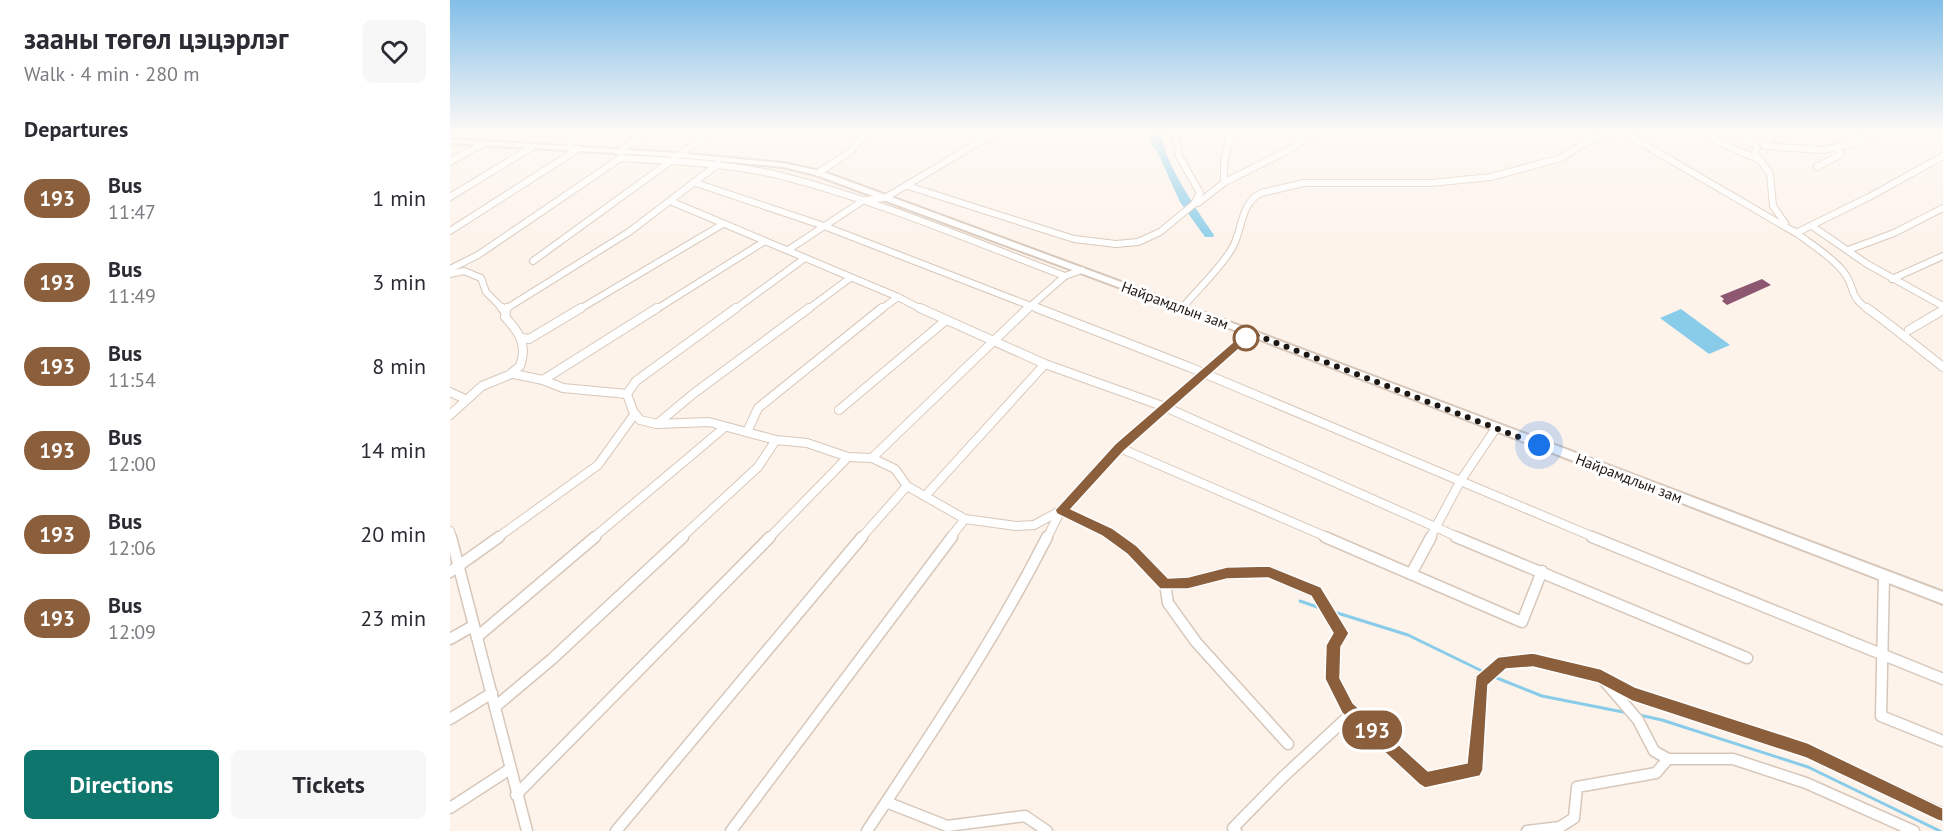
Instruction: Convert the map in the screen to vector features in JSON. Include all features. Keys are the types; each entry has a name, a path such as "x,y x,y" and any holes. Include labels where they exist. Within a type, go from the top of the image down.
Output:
{"main road":[{"name":"Найрамдлын зам","path":"807,170 1256,335 1943,598"}],"street":[{"path":"450,196 494,170"},
{"path":"450,231 543,170"},
{"path":"450,269 478,255 600,170"},
{"path":"533,261 656,170"},
{"path":"504,310 621,237 710,170"},
{"path":"755,170 862,201 1065,276"},
{"path":"788,250 862,201 885,198 935,170"},
{"path":"1185,170 1200,193 1196,204"},
{"path":"1224,170 1224,183"},
{"path":"908,186 1046,232 1096,244 1123,244 1147,239 1157,234 1224,183 1248,170"},
{"path":"1182,308 1232,249 1245,210 1255,196 1261,193 1304,183 1431,183 1491,177 1518,170"},
{"path":"1687,170 1796,233"},
{"path":"1767,170 1770,174 1773,206 1779,218 1836,264 1850,280 1856,301 1900,331 1905,338 1943,367"},
{"path":"1796,233 1917,170"},
{"path":"693,182 824,226 1202,374 1461,480 1538,515 1943,679"},
{"path":"833,192 848,183"},
{"path":"670,201 898,297 945,321 1046,364 1165,407 1435,528 1747,658"},
{"path":"1848,250 1894,233 1943,208"},
{"path":"450,274 464,272 478,275 483,280 486,292 504,310 507,321 523,338 529,339 723,224"},
{"path":"1812,226 1892,279 1943,308 1909,330"},
{"path":"543,380 765,241"},
{"path":"1892,279 1943,256"},
{"path":"627,394 636,381 806,258"},
{"path":"872,458 1029,307 1065,276 1082,270"},
{"path":"657,424 693,394 850,278"},
{"path":"747,432 758,408 867,319 898,297"},
{"path":"838,410 945,321"},
{"path":"867,831 1006,613 1061,510 1120,448 1165,407 1244,338 1256,335"},
{"path":"514,374 522,363 523,338"},
{"path":"926,495 1046,364"},
{"path":"450,415 459,409 465,399 484,385 514,374 543,380 563,388 627,394"},
{"path":"450,392 465,399"},
{"path":"627,394 634,415 640,422 657,424 709,422 776,440 807,443 848,457 872,458 895,469 907,486 965,519 1016,526 1034,525 1061,510"},
{"path":"450,572 460,567 598,465 634,415"},
{"path":"477,637 725,427"},
{"path":"1411,574 1461,480 1496,428"},
{"path":"495,707 552,659 758,467 776,440"},
{"path":"1120,448 1522,622 1542,571"},
{"path":"516,795 610,702 848,457"},
{"path":"616,831 830,573 907,486"},
{"path":"1061,510 1107,532 1132,550 1165,584 1168,603 1196,642 1288,744"},
{"path":"730,831 900,602 965,519"},
{"path":"450,531 527,831"},
{"path":"1165,584 1188,583 1227,573 1269,572 1316,592 1341,633 1333,645 1333,679 1348,708 1425,779 1474,770 1481,681 1503,662 1533,660 1601,676 1632,693 1808,751 1943,814"},
{"path":"1884,576 1881,716 1943,741"},
{"path":"450,639 473,626"},
{"path":"1601,676 1638,720 1654,751 1668,759 1733,759 1806,783 1914,831"},
{"path":"450,718 492,693"},
{"path":"1236,831 1233,828 1283,777 1353,712"},
{"path":"1527,831 1560,826 1574,818 1577,786 1656,773 1668,759"},
{"path":"450,808 510,769"},
{"path":"886,802 947,825 1025,816 1047,831"}],"water":[{"path":"1681,309 1730,345 1709,354 1660,318"}],"building":[{"path":"1762,279 1771,285 1727,305 1722,301 1724,299 1720,296"}],"waterway":[{"path":"1170,170 1185,202 1209,235"},
{"path":"1300,601 1320,608"},
{"path":"1331,611 1408,635 1484,672"},
{"path":"1492,676 1542,696 1628,713"},
{"path":"1639,715 1662,720 1808,767 1940,831"}],"bus line":[{"name":"193","path":"1256,335 1244,338 1165,407 1120,448 1061,510 1107,532 1132,550 1165,584 1188,583 1227,573 1269,572 1316,592 1341,633 1333,645 1333,679 1348,708 1425,779 1474,770 1481,681 1503,662 1533,660 1601,676 1614,686 1632,693 1808,751 1943,814"}],"route":[{"path":"1246,338 1244,338 1256,335 1539,445"}]}
